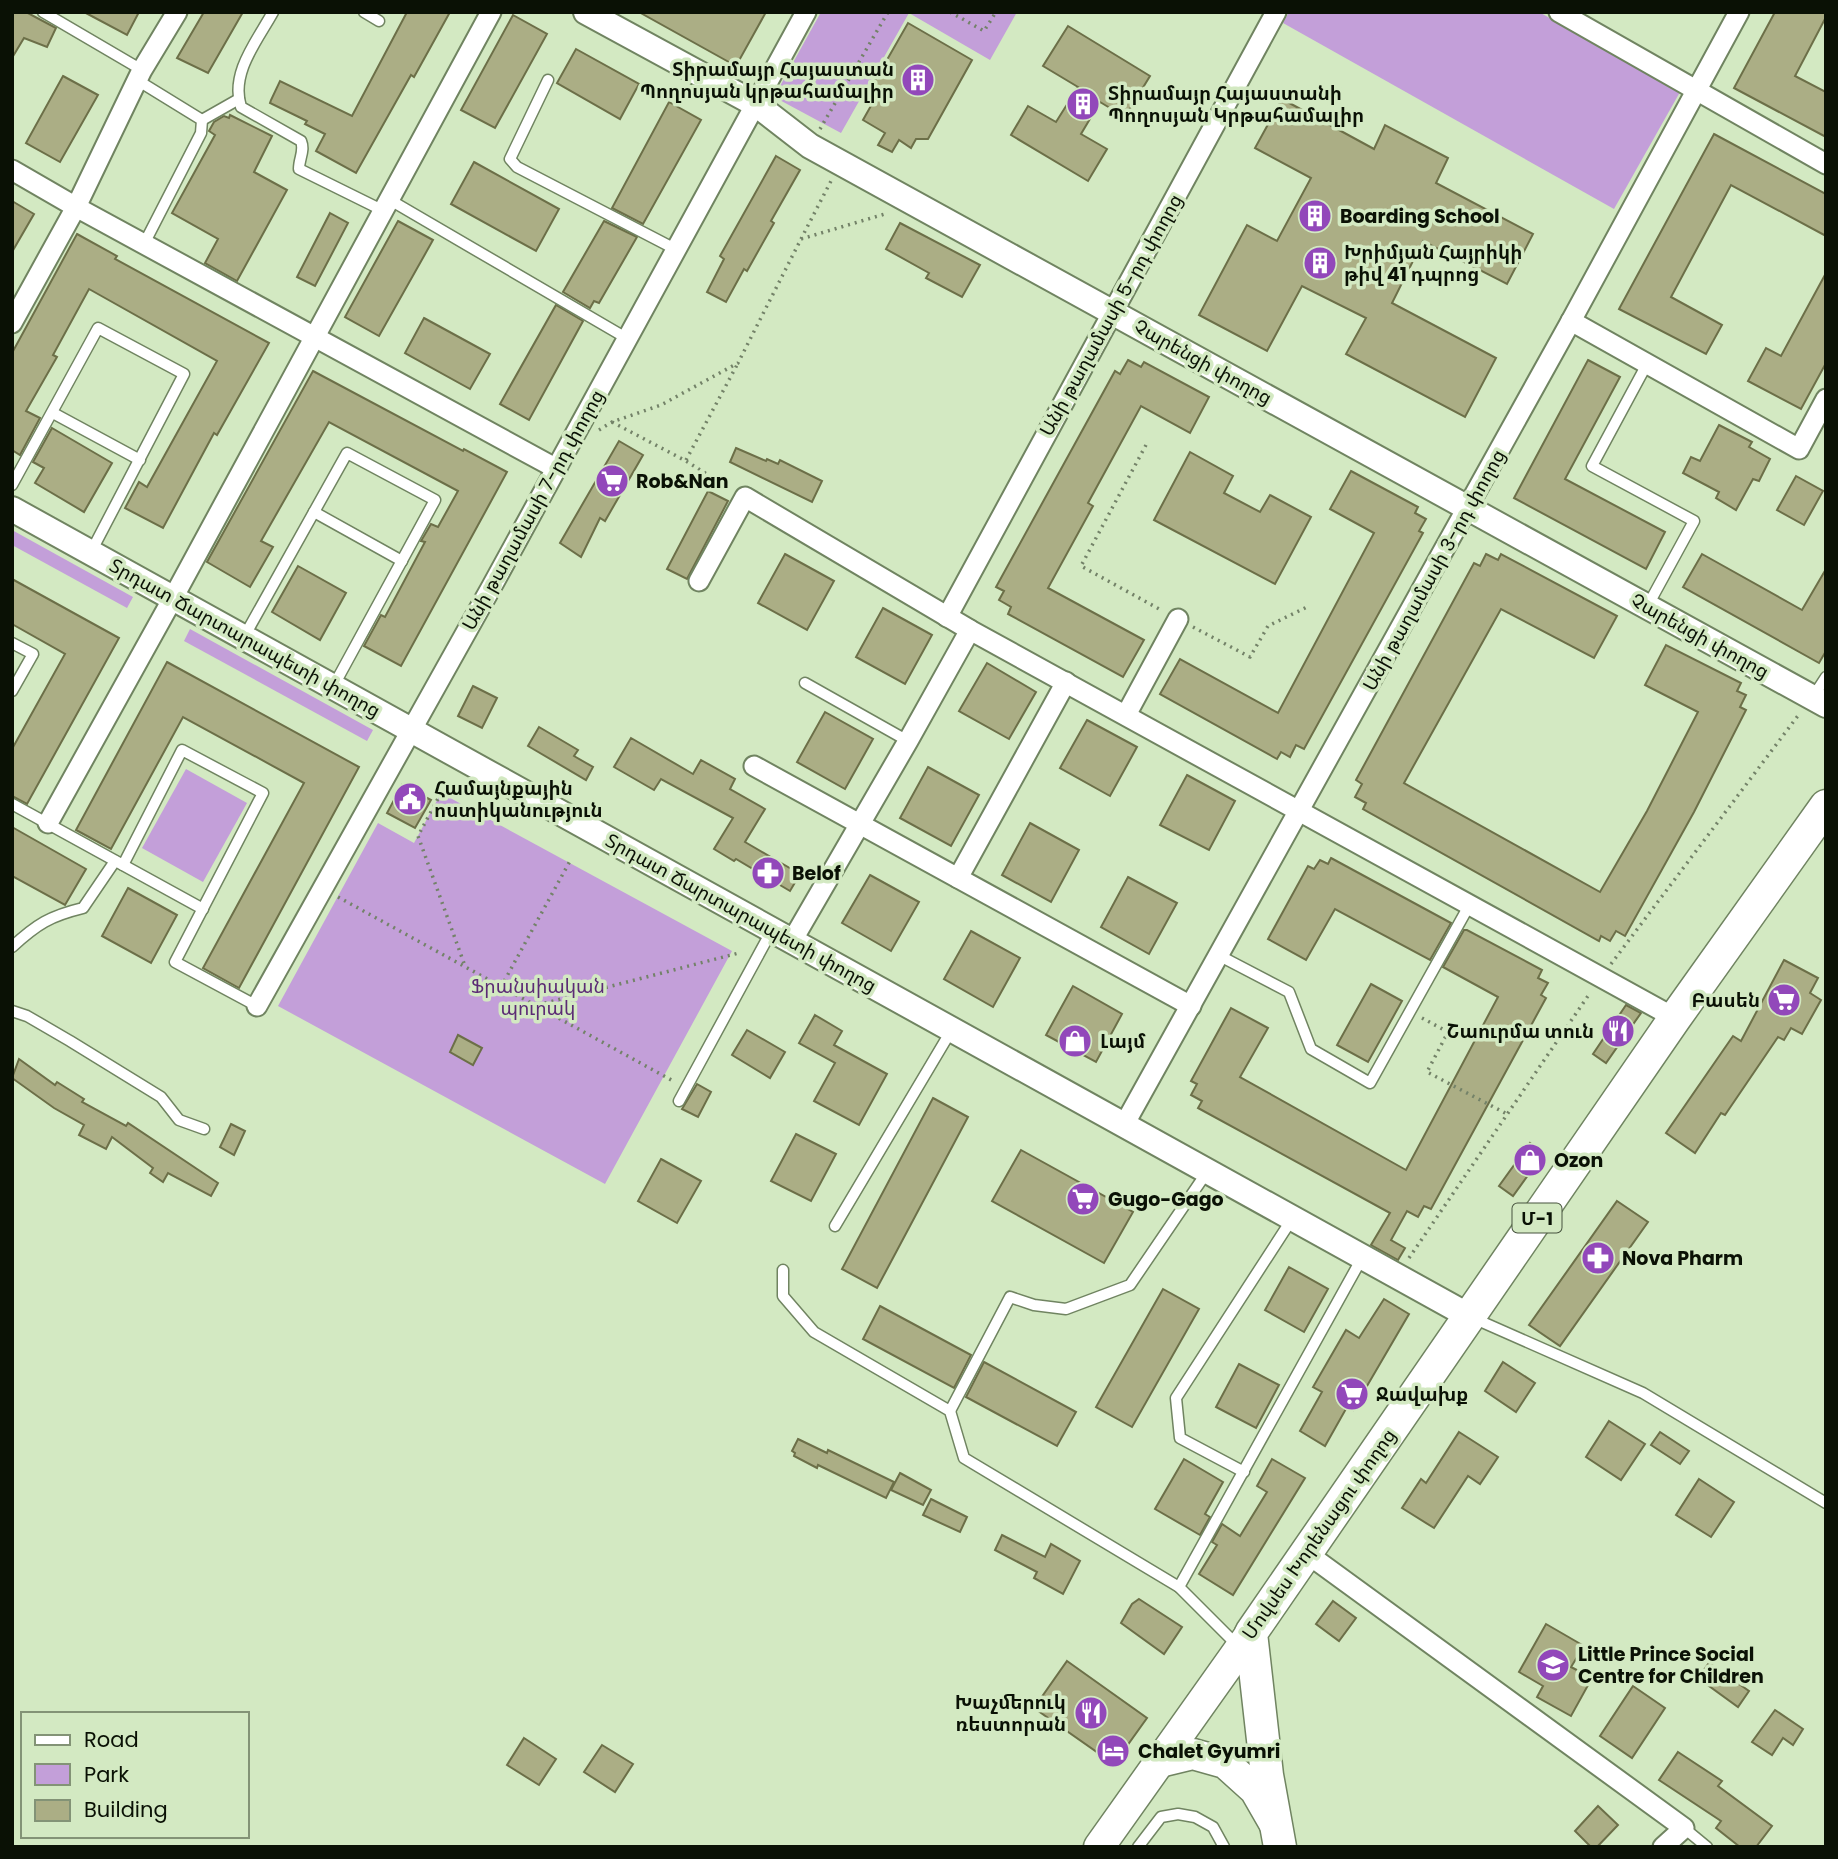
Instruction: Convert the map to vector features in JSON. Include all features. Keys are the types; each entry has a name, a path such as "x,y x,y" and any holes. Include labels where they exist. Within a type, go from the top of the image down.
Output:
{"highway":[{"name":"Մովսես Խորենացու փողոց","path":"1245,1641 1675,1018 1826,806"},
{"path":"1245,1641 1279,1838"}],"main road":[{"name":"Մովսես Խորենացու փողոց","path":"1099,1847 1245,1641"},
{"path":"1160,1762 1193,1754 1225,1763 1255,1790 1279,1838"}],"street":[{"path":"12,323 76,207 139,75 177,12"},
{"path":"48,823 492,12"},
{"name":"Չարենցի փողոց","path":"586,12 757,105 810,146 1647,608 1821,693"},
{"name":"Անի թաղամասի 7-րդ փողոց","path":"257,1006 557,469 806,12"},
{"name":"Անի թաղամասի 5-րդ փողոց","path":"947,617 1276,12"},
{"path":"1559,12 1826,164"},
{"name":"Անի թաղամասի 3-րդ փողոց","path":"1125,1125 1468,508 1739,12"},
{"path":"12,170 557,469"},
{"path":"1571,321 1799,449 1826,399"},
{"path":"699,581 745,497 947,617 1675,1018"},
{"name":"Տրդատ Ճարտարապետի փողոց","path":"12,509 1469,1317"},
{"path":"1126,715 1178,619"},
{"path":"782,935 859,824 970,629"},
{"path":"958,878 1066,682"},
{"path":"754,766 1191,1006"},
{"path":"1306,1552 1684,1828 1663,1847"}],"lane":[{"path":"43,12 202,120"},
{"path":"274,12 242,68 237,94 241,107 301,141 304,149 299,160 299,169 387,205 628,339"},
{"path":"364,12 379,21"},
{"path":"548,80 510,159 517,167 677,250"},
{"path":"202,120 239,99"},
{"path":"144,244 201,133 202,120"},
{"path":"12,485 98,328 184,374 91,552"},
{"path":"1647,364 1592,467 1694,521 1647,608"},
{"path":"53,413 139,460"},
{"path":"244,637 347,453 435,500 333,687"},
{"path":"313,512 402,561"},
{"path":"12,643 33,654 12,691"},
{"path":"805,683 908,741"},
{"path":"12,947 56,914 83,908 119,863 182,750 262,793 175,962 257,1006"},
{"path":"12,804 203,909"},
{"path":"1220,956 1289,992 1311,1049 1370,1083 1470,904"},
{"path":"679,1101 782,935"},
{"path":"12,1011 27,1016 161,1097 179,1120 204,1129"},
{"path":"835,1226 952,1030"},
{"path":"950,1411 1010,1297 1034,1305 1066,1309 1130,1285 1207,1171"},
{"path":"1244,1472 1180,1438 1176,1398 1292,1219"},
{"path":"1179,1587 1363,1257"},
{"path":"783,1270 783,1296 814,1332 950,1411 964,1458 1179,1587 1245,1641"},
{"path":"1469,1317 1643,1393 1826,1503"},
{"path":"1138,1847 1161,1817 1178,1814 1195,1817 1213,1827 1224,1847"},
{"path":"1684,1828 1707,1847"}],"path":[{"path":"810,146 888,12"},
{"path":"950,12 984,32 996,12"},
{"path":"686,461 841,162"},
{"path":"801,239 885,214 895,192"},
{"path":"589,437 611,422 661,405 738,363"},
{"path":"611,422 686,461 745,497"},
{"path":"1146,445 1081,566 1250,657 1268,626 1309,606"},
{"path":"441,793 418,836 466,967"},
{"path":"501,987 570,861"},
{"path":"322,888 686,1088"},
{"path":"536,1006 738,953"},
{"path":"1410,1011 1448,1032 1427,1072 1507,1114"}],"green space":[{"path":"821,12 1017,12 990,60 909,13 841,133 774,97"},
{"path":"1289,12 1539,12 1680,92 1614,209 1283,23"},
{"path":"12,530 133,597 127,608 12,545"},
{"path":"190,629 373,730 367,741 184,641"},
{"path":"186,769 247,803 203,882 142,848"},
{"name":"Ֆրանսիական պուրակ","path":"441,793 732,951 605,1184 278,1006 378,823 414,843"}],"building":[{"path":"12,12 26,12 56,28 47,47 24,38 12,58"},
{"path":"84,12 139,12 127,35"},
{"path":"204,12 243,12 208,73 177,58"},
{"path":"407,12 450,12 356,173 316,151 325,134 305,124 307,121 270,103 280,81 352,116"},
{"path":"639,12 766,12 736,66"},
{"path":"1775,12 1826,12 1826,17 1795,76 1826,92 1826,137 1734,88"},
{"path":"513,15 547,34 495,128 461,110"},
{"name":"Տիրամայր Հայաստան Պողոսյան կրթահամալիր","path":"908,23 972,60 928,139 916,139 911,148 899,140 892,152 878,145 885,133 863,120 872,104 864,100"},
{"name":"Տիրամայր Հայաստանի Պողոսյան Կրթահամալիր","path":"1068,26 1150,76 1125,117 1100,102 1081,134 1107,149 1088,181 1011,135 1028,106 1056,122 1078,87 1043,66"},
{"path":"576,49 639,84 620,119 557,83"},
{"path":"63,76 98,95 60,162 26,143"},
{"name":"Խրիմյան Հայրիկի թիվ 41 դպրոց","path":"1282,99 1374,149 1385,125 1448,158 1436,183 1533,234 1507,284 1423,241 1392,303 1496,358 1465,417 1346,354 1366,318 1302,286 1267,351 1199,315 1247,225 1277,241 1311,178 1255,148"},
{"path":"669,102 701,120 643,224 612,208"},
{"path":"230,115 272,136 254,172 287,190 237,281 205,263 218,239 172,213 215,135 209,131 214,122 224,116 229,118"},
{"path":"1714,134 1826,194 1826,236 1731,185 1671,297 1722,325 1706,354 1619,309"},
{"path":"776,156 800,170 771,221 774,223 726,302 707,292 724,259 720,256"},
{"path":"474,162 559,209 536,251 451,204"},
{"path":"12,201 34,214 12,252"},
{"path":"330,213 348,223 315,286 297,277"},
{"path":"398,221 433,240 379,336 345,317"},
{"path":"604,221 637,237 599,303 594,301 590,308 563,292"},
{"path":"900,223 980,265 962,297 926,278 929,273 886,249"},
{"path":"77,234 117,256 115,259 269,343 217,435 214,433 163,528 125,508 139,482 147,487 217,361 89,289 53,355 57,357 26,411 40,418 20,455 12,450 12,353"},
{"path":"1826,273 1826,363 1801,409 1748,381 1766,348 1781,356"},
{"path":"556,305 583,321 529,420 500,404"},
{"path":"424,318 490,354 470,389 405,353"},
{"path":"1128,360 1141,367 1144,362 1209,397 1190,433 1141,406 1088,503 1093,506 1048,588 1144,640 1123,677 1008,614 1011,607 999,600 1004,591 996,587 1115,371 1120,374"},
{"path":"1588,360 1620,377 1565,479 1665,532 1646,569 1514,498"},
{"path":"313,371 507,472 401,666 364,646 381,615 385,617 425,542 421,541 431,524 438,527 458,491 329,422 261,541 273,547 250,587 207,562"},
{"path":"1719,425 1752,442 1749,447 1770,459 1759,481 1753,479 1736,510 1716,498 1719,492 1683,473 1691,457 1700,461"},
{"path":"52,428 112,463 84,512 35,483 44,468 33,462"},
{"name":"Rob&Nan","path":"619,441 643,455 605,521 600,518 581,557 560,543"},
{"path":"736,448 766,461 767,459 778,464 780,460 822,481 812,502 730,462"},
{"path":"1190,452 1233,476 1224,493 1260,512 1270,495 1311,517 1275,584 1154,520"},
{"path":"1351,471 1418,507 1415,513 1426,519 1419,531 1423,533 1304,749 1296,745 1290,757 1281,752 1277,759 1160,694 1180,659 1278,713 1374,533 1330,509"},
{"path":"1796,476 1823,491 1804,525 1777,510"},
{"path":"708,491 728,501 687,579 667,569"},
{"path":"785,554 834,581 807,630 758,603"},
{"path":"1486,554 1498,560 1501,554 1617,616 1594,658 1501,609 1404,783 1600,892 1647,811 1698,712 1645,685 1666,645 1741,683 1737,691 1746,695 1740,707 1746,710 1694,812 1625,936 1616,931 1610,941 1601,936 1599,941 1363,809 1366,803 1355,797 1362,784 1356,780 1474,563 1480,566"},
{"path":"1702,554 1802,610 1826,569 1826,651 1819,663 1683,587"},
{"path":"298,566 346,593 320,640 272,612"},
{"path":"12,579 119,638 27,804 12,796 12,749 65,654 12,624"},
{"path":"883,608 932,635 905,684 856,657"},
{"path":"167,662 359,767 239,988 203,968 304,783 183,717 111,849 76,830"},
{"path":"987,663 1036,692 1009,739 959,711"},
{"path":"473,686 497,698 482,728 458,716"},
{"path":"825,712 873,739 845,789 797,762"},
{"path":"1087,720 1137,747 1110,796 1060,768"},
{"path":"539,727 578,750 574,756 593,767 586,780 528,746"},
{"path":"631,738 693,774 701,760 735,779 730,789 765,809 745,842 800,874 790,891 714,849 733,818 661,779 654,790 614,767"},
{"path":"928,767 979,795 951,846 900,818"},
{"path":"1187,775 1235,801 1209,850 1160,825"},
{"path":"402,785 431,800 415,828 387,813"},
{"path":"1030,823 1079,850 1051,902 1002,875"},
{"path":"12,827 86,869 65,905 12,876"},
{"path":"1331,858 1451,923 1430,960 1335,909 1306,960 1268,939 1308,866 1314,869 1320,860 1328,864"},
{"path":"870,875 919,902 891,951 842,923"},
{"path":"1128,877 1177,903 1149,954 1101,927"},
{"path":"128,888 177,915 151,963 102,936"},
{"path":"1464,930 1542,970 1538,978 1548,983 1541,995 1546,998 1431,1209 1424,1206 1418,1217 1407,1211 1391,1240 1405,1248 1398,1260 1371,1245 1390,1213 1198,1108 1202,1101 1191,1095 1197,1084 1191,1081 1231,1008 1268,1028 1240,1077 1406,1170 1498,997 1443,967"},
{"path":"971,931 1020,958 993,1007 944,979"},
{"path":"1784,960 1818,978 1810,993 1821,1000 1802,1034 1791,1028 1784,1040 1778,1037 1725,1115 1721,1113 1695,1153 1666,1133 1733,1036 1741,1041"},
{"path":"1371,984 1402,1001 1368,1062 1337,1045"},
{"path":"1073,986 1122,1014 1096,1062 1046,1035"},
{"name":"Շաուրմա տուն","path":"1626,1005 1641,1013 1606,1063 1593,1054"},
{"path":"815,1015 842,1031 834,1045 887,1074 859,1125 814,1101 835,1063 799,1043"},
{"path":"747,1030 785,1052 770,1078 732,1055"},
{"path":"458,1035 482,1048 473,1065 450,1052"},
{"path":"19,1059 55,1085 57,1082 84,1099 82,1102 126,1126 128,1123 218,1183 211,1196 168,1173 163,1182 150,1173 153,1168 112,1137 106,1149 79,1135 84,1125 54,1108 12,1078"},
{"path":"697,1084 711,1092 698,1117 682,1109"},
{"path":"933,1098 968,1117 877,1288 842,1269"},
{"path":"231,1124 245,1131 234,1155 220,1147"},
{"path":"796,1134 836,1154 811,1201 771,1181"},
{"path":"1530,1143 1544,1153 1513,1196 1499,1186"},
{"path":"1021,1150 1133,1212 1104,1263 992,1201"},
{"path":"661,1159 701,1181 677,1223 638,1201"},
{"path":"1617,1201 1648,1222 1560,1346 1529,1325"},
{"path":"1289,1267 1328,1289 1304,1332 1265,1310"},
{"path":"1163,1289 1199,1309 1132,1427 1096,1407"},
{"path":"1384,1299 1409,1314 1353,1410 1347,1407 1325,1446 1300,1431 1322,1392 1313,1387 1346,1330 1359,1338"},
{"path":"880,1306 971,1355 954,1388 863,1339"},
{"path":"984,1362 1076,1412 1057,1446 966,1397"},
{"path":"1503,1362 1535,1383 1516,1412 1485,1391"},
{"path":"1239,1364 1279,1385 1256,1428 1216,1407"},
{"path":"1609,1421 1645,1444 1621,1480 1586,1457"},
{"path":"1459,1432 1498,1457 1480,1484 1468,1476 1434,1528 1402,1508 1421,1479 1426,1483"},
{"path":"1660,1432 1689,1451 1680,1464 1651,1445"},
{"path":"798,1439 827,1453 828,1450 894,1482 886,1498 794,1456 792,1451"},
{"path":"1184,1459 1223,1482 1205,1514 1210,1517 1200,1535 1155,1509"},
{"path":"1272,1459 1305,1478 1233,1595 1199,1574 1217,1545 1212,1542 1222,1524 1240,1536 1267,1492 1257,1486"},
{"path":"900,1473 931,1490 923,1505 891,1490"},
{"path":"1699,1479 1734,1502 1711,1537 1676,1515"},
{"path":"931,1499 967,1517 960,1532 923,1515"},
{"path":"1002,1535 1045,1557 1051,1544 1080,1561 1063,1594 1034,1578 1037,1572 995,1550"},
{"path":"1139,1599 1182,1627 1164,1654 1121,1623 1132,1604"},
{"path":"1333,1601 1356,1618 1339,1641 1316,1624"},
{"path":"1546,1624 1584,1646 1571,1667 1592,1678 1571,1716 1537,1697 1543,1686 1519,1672"},
{"name":"Խաչմերուկ ռեստորան","path":"1067,1661 1147,1718 1114,1764 1034,1708"},
{"path":"1709,1663 1749,1691 1738,1707 1698,1678"},
{"path":"1633,1686 1665,1708 1632,1758 1600,1736"},
{"path":"1775,1710 1803,1729 1793,1745 1783,1738 1772,1755 1752,1742"},
{"path":"524,1738 556,1759 539,1785 507,1765"},
{"path":"602,1745 633,1764 615,1792 584,1772"},
{"path":"1678,1752 1722,1781 1718,1786 1772,1826 1756,1847 1740,1847 1716,1828 1721,1821 1659,1780"},
{"path":"1598,1806 1618,1825 1597,1847 1591,1847 1575,1831"}],"place":[{"name":"Տիրամայր Հայաստան Պողոսյան կրթահամալիր","path":"918,80"},
{"name":"Տիրամայր Հայաստանի Պողոսյան Կրթահամալիր","path":"1083,104"},
{"name":"Boarding School","path":"1315,216"},
{"name":"Խրիմյան Հայրիկի թիվ 41 դպրոց","path":"1320,263"},
{"name":"Rob&Nan","path":"612,481"},
{"name":"Համայնքային ոստիկանություն","path":"410,799"},
{"name":"Belof","path":"768,873"},
{"name":"Բասեն","path":"1784,1000"},
{"name":"Շաուրմա տուն","path":"1618,1031"},
{"name":"Լայմ","path":"1075,1041"},
{"name":"Ozon","path":"1530,1160"},
{"name":"Gugo-Gago","path":"1083,1199"},
{"name":"Nova Pharm","path":"1598,1258"},
{"name":"Ջավախք","path":"1352,1394"},
{"name":"Little Prince Social Centre for Children","path":"1553,1665"},
{"name":"Խաչմերուկ ռեստորան","path":"1091,1713"},
{"name":"Chalet Gyumri","path":"1113,1751"}]}
